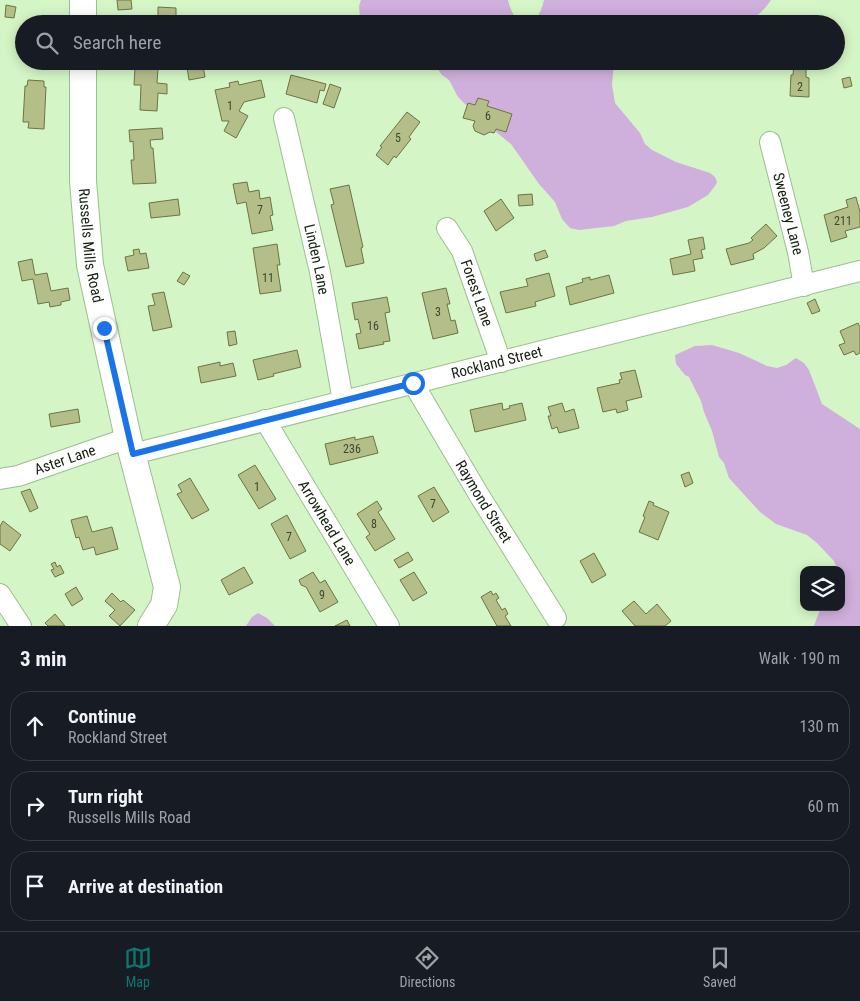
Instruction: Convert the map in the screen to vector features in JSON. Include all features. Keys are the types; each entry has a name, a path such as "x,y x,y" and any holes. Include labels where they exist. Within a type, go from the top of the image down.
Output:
{"main road":[{"path":"83,15 84,0"},
{"name":"Russells Mills Road","path":"83,70 83,182 90,265 131,446 167,587 164,605 151,626"}],"street":[{"name":"Linden Lane","path":"284,118 320,272 343,401"},
{"name":"Sweeney Lane","path":"770,142 798,252 804,286"},
{"name":"Forest Lane","path":"447,228 462,251 501,362"},
{"name":"Rockland Street","path":"131,446 265,420 860,271"},
{"name":"Raymond Street","path":"413,383 479,495 556,618"},
{"name":"Arrowhead Lane","path":"265,420 389,626"},
{"name":"Aster Lane","path":"0,479 131,446"},
{"path":"0,594 21,626"}],"shaded area":[{"path":"361,0 508,0 514,15 360,15 359,6"},
{"path":"544,0 771,0 758,14 538,15"},
{"path":"438,70 613,70 612,85 615,103 640,133 645,144 652,150 676,162 710,173 717,182 708,195 688,207 652,217 626,221 614,226 579,230 570,228 562,219 555,202 539,184 511,144 480,119 458,97 449,80"},
{"path":"712,345 777,368 786,365 796,358 804,363 809,370 822,404 860,429 860,626 814,626 820,611 845,611 845,566 836,566 834,561 807,535 776,524 760,512 729,478 724,463 719,457 701,401 689,377 676,364 675,355 695,346"},
{"path":"258,613 275,626 246,626 252,617"}],"building":[{"path":"117,0 131,0 132,9 118,10"},
{"path":"6,5 16,7 14,18 5,17"},
{"path":"158,7 176,8 176,15 158,15"},
{"path":"135,70 158,70 157,83 167,84 167,94 158,93 157,111 140,110 141,85 134,85"},
{"path":"187,70 204,70 205,77 189,80"},
{"path":"793,70 806,70 806,77 809,78 809,97 790,96 791,75 793,75"},
{"path":"291,75 326,84 324,91 320,90 317,103 286,94"},
{"path":"850,77 852,86 844,88 842,79"},
{"path":"28,80 44,81 44,87 46,87 44,129 28,128 29,122 23,122 25,86 27,86"},
{"path":"261,80 265,97 244,102 239,111 248,116 236,138 224,131 229,121 222,121 215,90 230,87 229,83 238,81 239,85"},
{"path":"330,84 341,88 334,108 323,104"},
{"path":"478,98 489,101 487,106 512,114 506,132 496,129 494,133 490,132 484,135 475,131 473,126 475,121 463,118 468,103 475,105"},
{"path":"407,112 420,122 409,137 411,139 388,165 376,155 382,147 380,146"},
{"path":"162,128 163,139 150,140 151,148 153,148 156,183 133,184 131,160 134,160 133,141 130,142 129,130"},
{"path":"247,182 249,192 259,190 260,199 270,197 273,215 270,216 273,230 252,234 246,202 237,204 233,184"},
{"path":"349,185 363,247 361,248 364,263 346,267 331,205 334,204 330,189"},
{"path":"532,194 533,205 519,206 518,195"},
{"path":"856,197 860,212 860,227 845,231 847,237 831,242 824,215 848,207 846,200"},
{"path":"178,199 180,215 151,218 149,203"},
{"path":"501,199 514,218 496,231 484,211"},
{"path":"766,224 777,236 764,248 753,254 754,259 731,265 726,249 749,243 753,240 751,238"},
{"path":"703,237 705,249 701,250 703,258 693,260 695,271 673,275 670,259 691,254 688,240"},
{"path":"277,244 280,265 277,265 281,291 260,294 253,248"},
{"path":"139,249 140,254 146,253 149,268 128,271 125,257 134,255 133,250"},
{"path":"545,250 548,257 536,261 534,254"},
{"path":"32,259 35,275 47,273 51,291 68,288 70,300 61,302 61,305 50,307 49,302 38,304 33,279 22,281 18,262"},
{"path":"183,272 190,276 184,285 177,281"},
{"path":"549,273 555,296 535,302 536,306 506,313 500,292 528,286 526,279"},
{"path":"609,275 614,293 570,305 566,287 583,282 582,279 590,277 590,280"},
{"path":"446,288 450,304 447,304 451,321 455,320 458,333 433,339 422,293"},
{"path":"164,292 172,327 153,331 148,306 155,305 152,294"},
{"path":"387,297 390,312 385,313 390,341 359,349 356,334 361,333 358,319 355,320 352,303"},
{"path":"815,299 820,311 812,314 807,303"},
{"path":"858,323 860,327 860,353 856,355 854,351 844,355 839,345 845,343 840,331"},
{"path":"235,331 237,344 229,346 227,332"},
{"path":"297,350 301,367 258,380 253,360"},
{"path":"220,362 220,366 233,363 236,376 201,383 198,367"},
{"path":"635,370 642,397 626,401 628,410 617,413 616,409 603,412 597,388 620,383 619,380 622,379 620,373"},
{"path":"502,403 503,410 510,408 509,406 522,403 526,420 475,432 470,410"},
{"path":"562,403 565,412 574,409 579,428 559,433 557,427 552,429 548,416 551,416 548,407"},
{"path":"78,409 80,422 51,427 49,414"},
{"path":"373,436 378,453 330,465 325,444 355,437 355,440"},
{"path":"255,465 276,499 259,509 238,475"},
{"path":"689,472 693,483 685,487 681,475"},
{"path":"190,478 209,510 192,519 177,494 182,492 178,485"},
{"path":"434,487 449,512 433,522 418,496"},
{"path":"30,489 38,508 30,512 21,492"},
{"path":"377,501 382,509 378,512 395,539 375,551 366,537 370,534 357,514"},
{"path":"649,501 654,503 653,505 669,512 658,540 639,532"},
{"path":"287,515 306,551 290,559 271,524"},
{"path":"87,516 92,532 112,527 118,549 96,555 94,547 83,550 79,537 76,538 71,520"},
{"path":"3,521 21,535 10,551 0,544 0,526"},
{"path":"408,552 413,560 399,568 394,560"},
{"path":"594,553 606,575 592,583 580,561"},
{"path":"55,562 57,567 60,565 64,573 55,577 51,570 54,569 51,564"},
{"path":"244,567 253,583 229,595 221,580"},
{"path":"313,572 320,583 325,580 338,602 320,612 306,587 301,585 299,580"},
{"path":"414,572 427,593 413,601 400,580"},
{"path":"76,587 83,599 72,606 65,594"},
{"path":"491,591 493,595 496,593 499,598 496,600 502,610 505,608 508,614 505,616 511,626 497,626 481,597"},
{"path":"112,593 121,602 123,600 135,610 120,626 109,616 115,610 105,601"},
{"path":"634,601 646,614 657,604 671,621 665,626 635,626 622,611"},
{"path":"55,614 65,626 48,626 45,623"},
{"path":"347,620 350,626 335,626"}],"route":[{"path":"104,328 133,454 413,383"}]}
